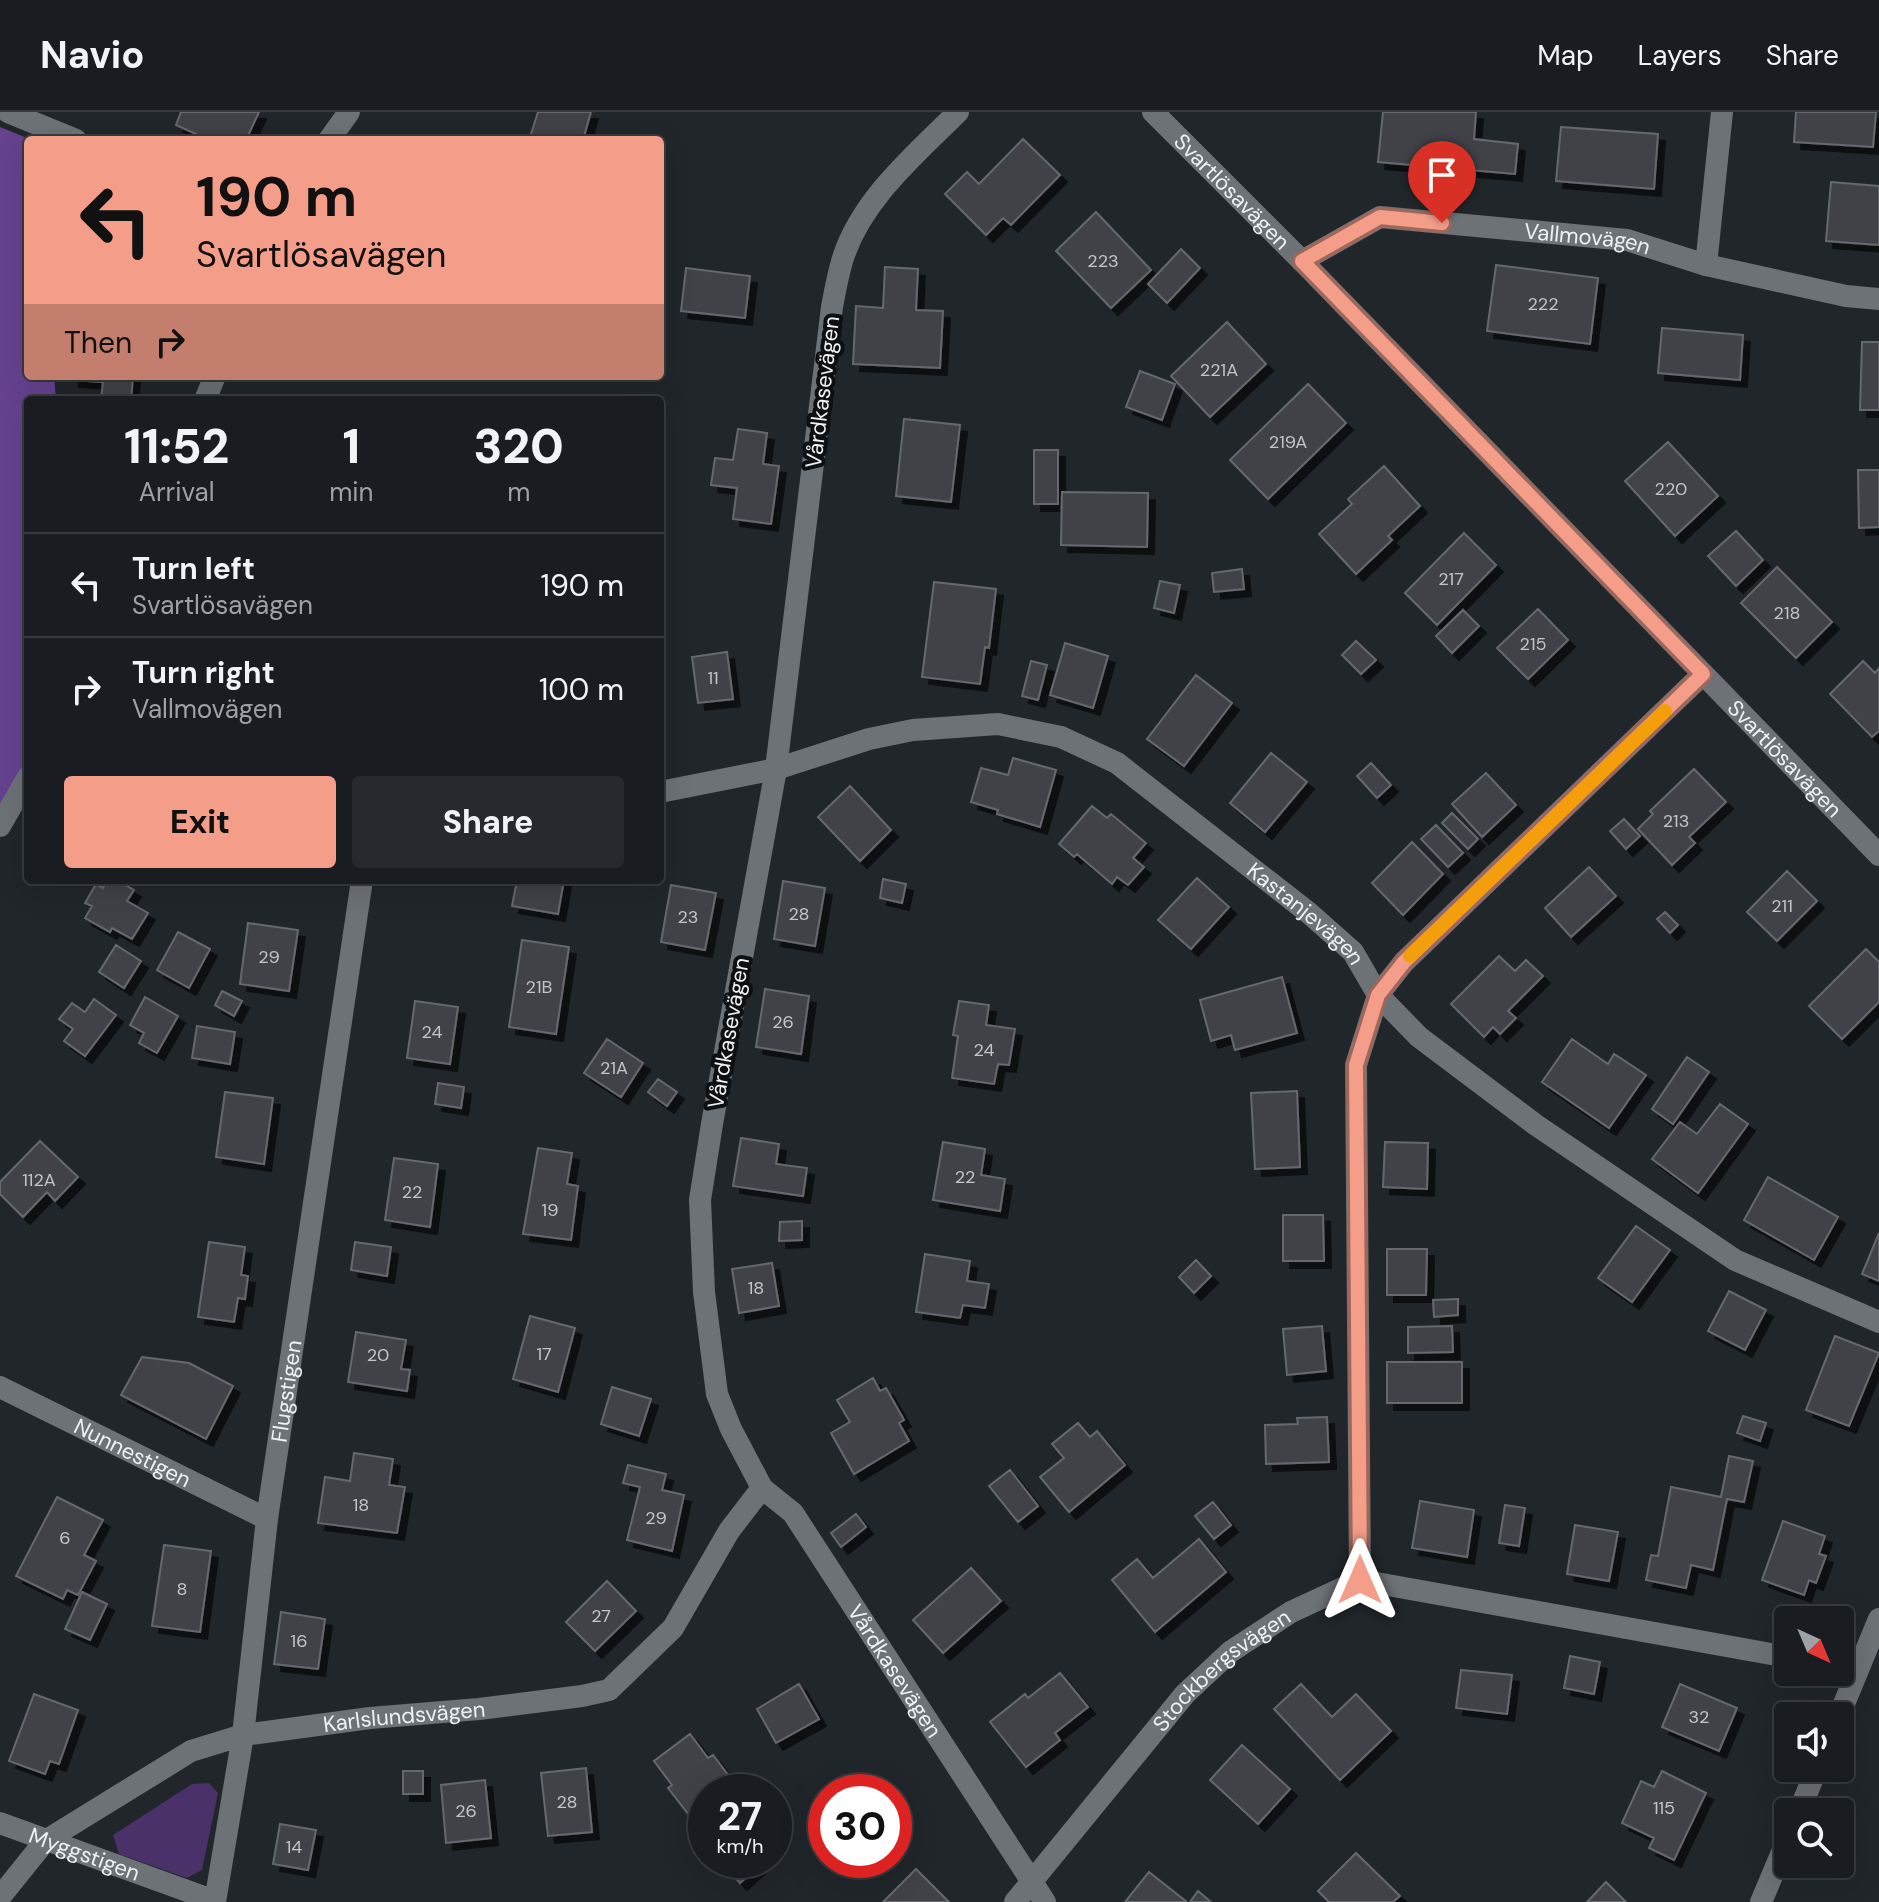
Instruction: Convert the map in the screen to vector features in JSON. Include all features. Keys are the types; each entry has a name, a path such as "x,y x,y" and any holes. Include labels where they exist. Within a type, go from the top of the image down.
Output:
{"street":[{"path":"8,112 66,136"},
{"path":"332,136 349,112"},
{"name":"Vårdkasevägen","path":"958,112 894,175 859,222 843,257 832,307 776,769 700,1200 704,1292 717,1394 731,1429 762,1488 793,1513 1039,1892"},
{"name":"Svartlösavägen","path":"1153,112 1302,261 1879,855"},
{"path":"1706,265 1722,112"},
{"name":"Vallmovägen","path":"1302,261 1380,217 1627,240 1706,265 1846,296 1879,299"},
{"path":"1703,674 1404,962 1378,995 1356,1065 1360,1580 1774,1654"},
{"name":"Kastanjevägen","path":"664,791 776,769 869,739 913,730 998,724 1061,737 1117,763 1309,913 1353,952 1378,995 1419,1037 1536,1125 1735,1260 1879,1322"},
{"path":"0,826 24,784"},
{"name":"Flugstigen","path":"215,1901 243,1735 267,1519 361,884"},
{"name":"Nunnestigen","path":"0,1387 267,1519"},
{"name":"Karlslundsvägen","path":"0,1897 45,1841 191,1751 243,1735 370,1718 493,1708 609,1690 673,1628 729,1531 762,1488"},
{"name":"Stockbergsvägen","path":"1015,1902 1039,1892 1185,1694 1230,1652 1291,1612 1360,1580"},
{"path":"1854,1660 1879,1619"},
{"name":"Myggstigen","path":"0,1823 215,1901"},
{"path":"1761,1902 1774,1871"}],"shaded area":[{"path":"0,127 24,137 24,380 54,380 56,396 24,396 24,766 0,807"},
{"path":"209,1783 218,1793 202,1870 187,1878 119,1854 113,1835 192,1784"}],"building":[{"path":"181,112 259,112 248,136 200,136 176,125"},
{"path":"538,112 591,112 584,136 530,136"},
{"path":"1383,112 1476,112 1474,139 1518,144 1515,174 1378,162"},
{"path":"1796,112 1876,112 1873,147 1794,142"},
{"path":"1561,127 1658,134 1654,189 1556,181"},
{"path":"1023,139 1060,175 1011,225 1003,218 986,235 945,194 967,172 979,184"},
{"path":"1831,182 1879,186 1879,245 1826,241"},
{"path":"1096,212 1151,270 1111,308 1056,251"},
{"path":"1181,249 1200,268 1167,303 1148,284"},
{"path":"1496,265 1598,278 1590,344 1487,331"},
{"path":"885,267 918,269 916,310 943,311 940,368 853,364 856,306 883,308"},
{"path":"686,268 750,276 745,318 681,311"},
{"path":"1227,322 1266,364 1210,417 1171,376"},
{"path":"1662,328 1743,335 1740,380 1658,373"},
{"path":"1862,342 1879,342 1879,410 1860,410"},
{"path":"1140,371 1175,384 1162,420 1126,407"},
{"path":"72,380 133,380 131,396 101,396 103,382"},
{"path":"1308,384 1346,423 1268,499 1230,460"},
{"path":"904,419 960,425 951,502 896,496"},
{"path":"738,429 767,433 763,464 779,466 771,524 733,519 737,488 711,485 715,458 733,460"},
{"path":"1668,442 1718,496 1675,536 1625,481"},
{"path":"1034,450 1058,450 1058,504 1034,504"},
{"path":"1384,466 1420,506 1388,536 1392,540 1356,574 1319,534 1352,504 1348,499"},
{"path":"1858,470 1879,470 1879,527 1859,528"},
{"path":"1062,492 1148,493 1147,547 1061,545"},
{"path":"1736,531 1763,560 1736,586 1708,556"},
{"path":"1464,533 1496,565 1437,625 1405,593"},
{"path":"1777,567 1832,622 1796,658 1741,603"},
{"path":"1242,569 1244,589 1214,592 1212,573"},
{"path":"1160,581 1180,585 1174,613 1154,608"},
{"path":"934,582 996,589 989,648 985,647 980,684 922,677"},
{"path":"1538,609 1568,640 1528,679 1497,648"},
{"path":"1463,610 1479,626 1452,653 1436,636"},
{"path":"1356,641 1376,660 1361,674 1342,655"},
{"path":"1065,643 1108,656 1093,708 1050,695"},
{"path":"727,652 733,699 698,703 692,657"},
{"path":"1031,661 1047,665 1038,700 1022,696"},
{"path":"1863,661 1875,673 1879,668 1879,731 1872,737 1830,694"},
{"path":"1196,675 1232,703 1184,766 1147,739"},
{"path":"1271,753 1307,782 1265,832 1230,803"},
{"path":"1013,758 1056,770 1040,827 997,814 998,810 971,802 981,768 1008,775"},
{"path":"1371,763 1391,785 1377,798 1357,776"},
{"path":"1694,769 1726,802 1689,837 1695,843 1672,865 1638,829 1653,814 1650,811"},
{"path":"1486,773 1516,805 1482,837 1452,804"},
{"path":"850,786 891,830 860,861 818,817"},
{"path":"1092,806 1107,818 1111,814 1146,843 1133,858 1144,867 1128,885 1117,877 1112,884 1077,854 1074,857 1059,844"},
{"path":"1452,813 1478,839 1468,849 1442,823"},
{"path":"1624,819 1640,836 1626,849 1610,831"},
{"path":"1436,825 1463,853 1448,867 1421,839"},
{"path":"1412,842 1443,874 1403,915 1372,883"},
{"path":"1589,867 1616,896 1571,937 1545,908"},
{"path":"1787,871 1817,901 1777,941 1747,912"},
{"path":"1197,878 1229,907 1191,949 1158,920"},
{"path":"883,879 906,884 902,903 880,898"},
{"path":"783,881 825,888 815,946 774,939"},
{"path":"96,884 103,888 105,884 124,884 134,890 127,901 148,913 132,939 112,928 110,932 85,918 92,906 85,903"},
{"path":"516,884 563,884 558,914 512,906"},
{"path":"671,885 716,893 705,950 661,942"},
{"path":"1665,912 1678,925 1670,933 1657,919"},
{"path":"248,923 298,930 289,991 240,984"},
{"path":"178,932 210,949 189,988 157,970"},
{"path":"522,940 569,947 556,1034 509,1027"},
{"path":"116,945 141,961 124,988 99,972"},
{"path":"1866,949 1879,962 1879,1002 1842,1039 1809,1006"},
{"path":"1499,956 1515,971 1526,960 1543,976 1508,1011 1516,1018 1500,1034 1493,1027 1484,1037 1451,1004"},
{"path":"1282,977 1297,1033 1235,1050 1231,1035 1211,1041 1200,1000"},
{"path":"765,989 809,996 801,1054 756,1047"},
{"path":"222,991 242,1001 234,1016 215,1005"},
{"path":"145,997 178,1016 157,1053 139,1043 144,1033 130,1025"},
{"path":"94,999 116,1015 85,1056 64,1041 73,1029 59,1019 72,1003 85,1012"},
{"path":"415,1001 458,1007 450,1064 407,1058"},
{"path":"959,1001 989,1005 986,1025 1015,1029 1009,1065 998,1064 994,1084 952,1078 958,1036 953,1035"},
{"path":"197,1026 235,1032 230,1064 192,1058"},
{"path":"607,1039 643,1063 621,1097 584,1073"},
{"path":"1572,1039 1608,1064 1614,1054 1646,1075 1609,1128 1542,1082"},
{"path":"1687,1057 1709,1072 1673,1124 1652,1109"},
{"path":"658,1079 677,1092 667,1106 648,1092"},
{"path":"438,1083 464,1087 461,1108 435,1104"},
{"path":"1297,1091 1300,1167 1255,1169 1251,1093"},
{"path":"225,1092 273,1098 264,1164 216,1157"},
{"path":"1720,1104 1748,1124 1698,1193 1652,1159 1680,1122 1697,1134"},
{"path":"741,1138 779,1144 776,1164 807,1168 803,1196 733,1186"},
{"path":"40,1141 78,1177 55,1201 47,1192 23,1217 0,1194 0,1182"},
{"path":"943,1142 985,1149 981,1175 1005,1179 1000,1211 933,1200"},
{"path":"1385,1142 1428,1143 1427,1189 1383,1187"},
{"path":"538,1148 572,1153 567,1184 578,1186 571,1240 523,1234"},
{"path":"394,1158 438,1164 430,1227 385,1220"},
{"path":"1768,1177 1838,1217 1814,1260 1744,1220"},
{"path":"1283,1215 1323,1215 1324,1261 1283,1261"},
{"path":"802,1221 802,1240 779,1241 780,1222"},
{"path":"1636,1226 1670,1250 1632,1302 1598,1278"},
{"path":"1879,1233 1879,1281 1862,1274"},
{"path":"209,1242 245,1247 241,1275 248,1276 245,1299 238,1298 234,1322 198,1317"},
{"path":"355,1242 391,1247 387,1276 351,1270"},
{"path":"1387,1249 1427,1249 1426,1295 1387,1295"},
{"path":"925,1254 970,1261 967,1281 989,1284 985,1308 963,1305 960,1318 916,1312"},
{"path":"1196,1260 1211,1276 1194,1293 1179,1277"},
{"path":"772,1263 779,1306 739,1313 732,1269"},
{"path":"1729,1291 1766,1310 1745,1350 1708,1331"},
{"path":"1458,1299 1458,1315 1434,1317 1433,1300"},
{"path":"530,1316 575,1328 558,1392 513,1379"},
{"path":"1322,1326 1326,1371 1287,1375 1283,1329"},
{"path":"1452,1326 1453,1352 1408,1353 1408,1327"},
{"path":"356,1332 406,1340 401,1369 410,1370 407,1391 348,1382"},
{"path":"1835,1336 1879,1353 1849,1426 1806,1410"},
{"path":"142,1357 189,1363 233,1386 206,1439 121,1395"},
{"path":"1387,1362 1462,1362 1462,1403 1387,1403"},
{"path":"873,1378 880,1391 886,1388 904,1420 899,1423 909,1441 854,1474 831,1433 850,1422 837,1400"},
{"path":"612,1387 651,1399 639,1436 601,1424"},
{"path":"1743,1416 1766,1423 1760,1441 1737,1433"},
{"path":"1327,1417 1329,1462 1266,1464 1265,1425 1298,1424 1297,1418"},
{"path":"1078,1423 1090,1437 1097,1431 1125,1465 1069,1512 1040,1477 1064,1458 1052,1444"},
{"path":"354,1453 393,1459 389,1485 405,1487 397,1533 318,1523 325,1477 350,1481"},
{"path":"1729,1456 1753,1461 1744,1502 1727,1499 1713,1570 1691,1565 1686,1588 1646,1580 1651,1555 1658,1556 1671,1487 1721,1497"},
{"path":"628,1465 666,1474 662,1490 684,1495 672,1551 627,1540 640,1487 623,1483"},
{"path":"1010,1470 1038,1506 1018,1522 989,1486"},
{"path":"57,1497 103,1520 84,1555 96,1561 78,1595 67,1590 63,1599 16,1576"},
{"path":"1420,1501 1474,1510 1467,1557 1412,1548"},
{"path":"1213,1502 1231,1525 1214,1539 1195,1516"},
{"path":"1505,1505 1525,1508 1519,1546 1499,1543"},
{"path":"856,1514 866,1527 841,1547 831,1533"},
{"path":"1783,1521 1825,1536 1819,1554 1826,1556 1816,1583 1809,1580 1804,1595 1762,1580"},
{"path":"1575,1525 1618,1532 1609,1581 1567,1574"},
{"path":"1199,1539 1226,1572 1155,1632 1112,1580 1137,1559 1153,1578"},
{"path":"164,1545 211,1551 200,1632 152,1626"},
{"path":"971,1568 1001,1601 943,1653 913,1620"},
{"path":"607,1581 636,1611 595,1651 566,1622"},
{"path":"82,1592 107,1604 90,1640 65,1629"},
{"path":"281,1612 325,1619 318,1669 274,1664"},
{"path":"1570,1656 1600,1662 1594,1694 1564,1688"},
{"path":"1461,1670 1512,1675 1507,1714 1456,1708"},
{"path":"1060,1673 1088,1707 1055,1733 1060,1740 1026,1767 990,1722 1025,1694 1028,1698"},
{"path":"799,1684 819,1719 776,1743 757,1709"},
{"path":"1301,1684 1332,1717 1356,1694 1391,1731 1340,1780 1274,1709"},
{"path":"1680,1684 1737,1708 1719,1751 1662,1727"},
{"path":"34,1694 78,1710 59,1764 50,1761 45,1774 9,1761"},
{"path":"690,1734 708,1758 713,1755 727,1774 688,1774 688,1814 668,1788 672,1785 654,1761"},
{"path":"1242,1745 1290,1789 1258,1824 1210,1780"},
{"path":"586,1768 592,1832 548,1836 541,1773"},
{"path":"403,1771 423,1771 423,1794 403,1794"},
{"path":"1662,1771 1706,1793 1674,1860 1649,1848 1654,1838 1622,1823 1641,1781 1654,1787"},
{"path":"485,1780 491,1838 446,1843 441,1785"},
{"path":"280,1824 316,1830 308,1870 273,1864"},
{"path":"1356,1853 1400,1896 1393,1902 1329,1902 1318,1891"},
{"path":"916,1869 949,1902 883,1902 907,1878 912,1878"},
{"path":"1149,1872 1187,1902 1125,1902"},
{"path":"1606,1882 1626,1902 1587,1902"},
{"path":"1198,1891 1211,1902 1190,1902"}],"slow traffic":[{"path":"1410,956 1665,711"}],"route":[{"path":"1360,1580 1356,1065 1378,995 1404,962 1703,674 1302,261 1380,217 1442,223"}]}
